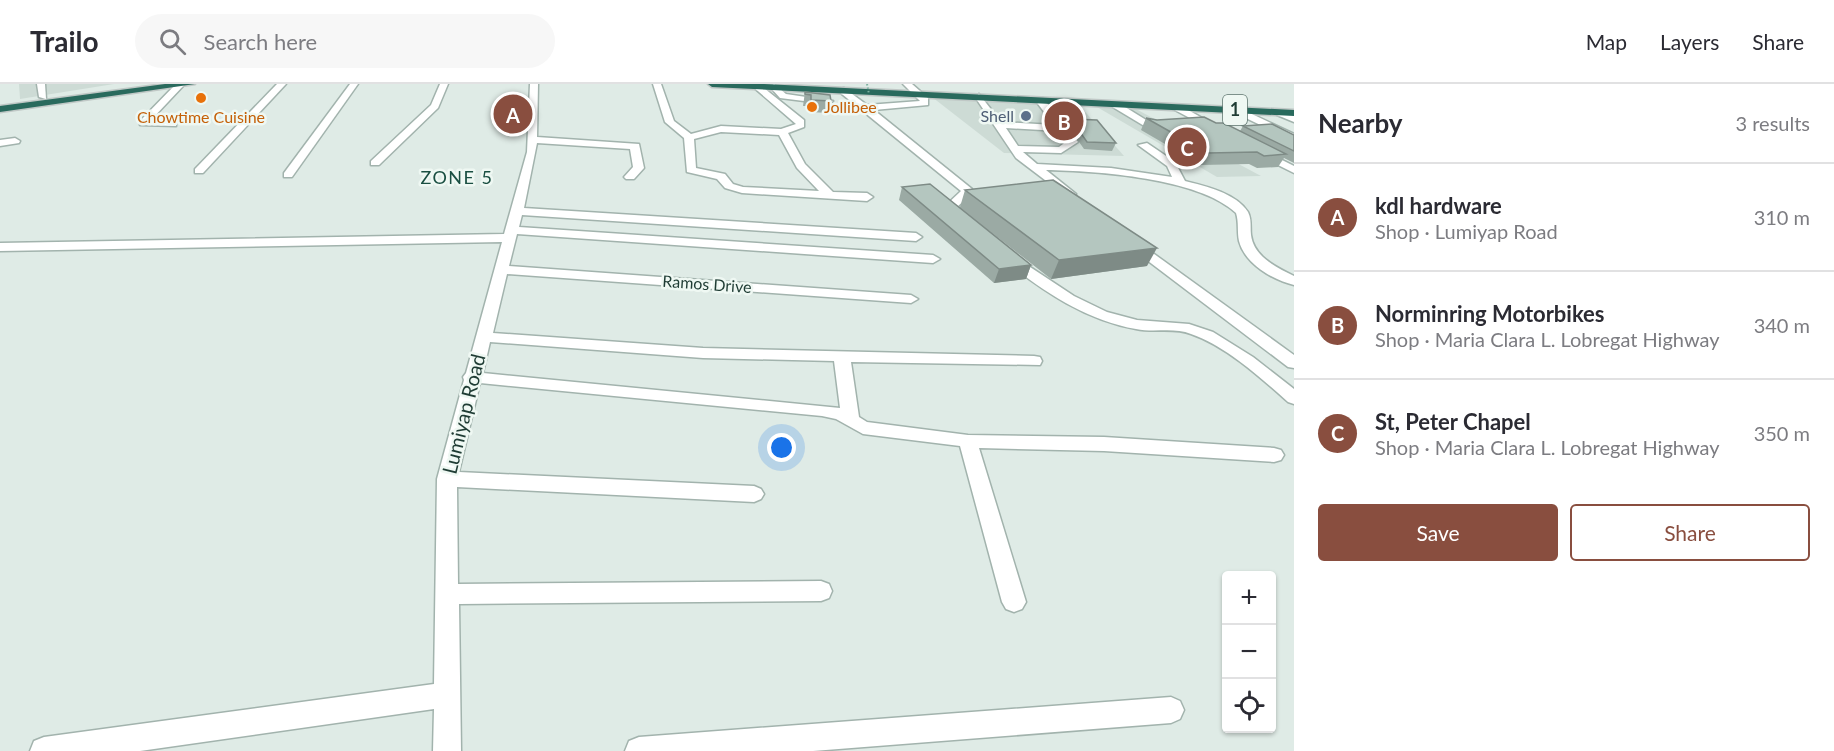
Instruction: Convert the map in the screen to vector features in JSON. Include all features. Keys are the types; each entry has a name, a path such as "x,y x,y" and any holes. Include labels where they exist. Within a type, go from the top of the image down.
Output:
{"highway":[{"path":"0,104 140,84"},
{"path":"0,109 191,84"},
{"name":"1","path":"712,84 841,90 988,90 1294,108"},
{"name":"1","path":"819,84 912,89 979,97 1294,113"},
{"path":"1166,102 1176,107"}],"street":[{"path":"41,84 43,97"},
{"path":"173,124 143,123 181,84"},
{"path":"199,171 282,84"},
{"path":"288,175 354,84"},
{"path":"375,163 429,113 435,106 444,84"},
{"name":"Lumiyap Road","path":"447,751 447,479 471,377 503,270 509,234 533,140 534,84"},
{"path":"657,84 670,122 689,137 691,170 721,176 732,188 761,192 867,197"},
{"path":"689,137 721,129 782,132 802,123 756,86"},
{"path":"774,87 783,96 830,101"},
{"path":"866,108 925,103 925,99 912,89"},
{"path":"841,90 902,136 934,166 968,191 949,208 976,230"},
{"path":"979,97 1014,149 1084,205"},
{"path":"1014,149 1044,151 1068,147 1073,142 1040,100"},
{"path":"1114,104 1154,128"},
{"path":"1176,107 1225,131"},
{"path":"1236,110 1294,138"},
{"path":"1280,113 1294,118"},
{"path":"998,125 1062,128"},
{"path":"1252,129 1276,129"},
{"path":"782,132 801,166 830,195"},
{"path":"533,140 635,146 639,168 630,177"},
{"path":"0,143 15,141"},
{"path":"1143,145 1171,164 1182,185"},
{"path":"1246,145 1294,170"},
{"path":"1035,167 1128,172 1207,191 1239,208 1245,217 1245,238 1252,255 1265,266 1294,281"},
{"path":"516,212 916,237"},
{"path":"1121,233 1294,363"},
{"path":"0,247 509,234 933,259"},
{"path":"994,245 1050,289 1100,314 1137,325 1195,329 1217,341 1294,398"},
{"name":"Ramos Drive","path":"503,270 911,299"},
{"path":"483,337 703,353 1034,362"},
{"path":"842,358 850,420"},
{"path":"471,377 822,410 835,412 863,428 968,441 1104,444 1275,455"},
{"path":"968,441 1014,602"},
{"path":"447,479 754,494"},
{"path":"447,594 821,591"},
{"path":"44,751 446,695"},
{"path":"639,751 1171,710"}],"path":[{"path":"867,84 869,94"}],"shaded area":[{"path":"19,84 114,84 20,99"},
{"path":"932,97 1080,106 1124,156 1004,153"},
{"path":"1097,107 1134,108 1261,176 1217,177"}],"building":[{"path":"805,92 830,95 831,101 811,100 811,95"},
{"path":"1204,117 1216,123 1224,123 1286,154 1264,156 1257,152 1208,153 1146,118 1157,120"},
{"path":"1071,119 1097,120 1116,143 1087,142"},
{"path":"1272,124 1294,135 1294,151 1243,126"},
{"path":"1053,180 1157,248 1059,260 965,190"},
{"path":"930,184 1031,265 999,269 902,187"}],"place":[{"name":"Chowtime Cuisine","path":"201,98"},
{"name":"Jollibee","path":"812,107"},
{"name":"kdl hardware","path":"513,114"},
{"name":"Shell","path":"1026,116"},
{"name":"Norminring Motorbikes","path":"1064,121"},
{"name":"St, Peter Chapel","path":"1187,147"}],"district":[{"name":"ZONE 5","path":"457,178"}]}
